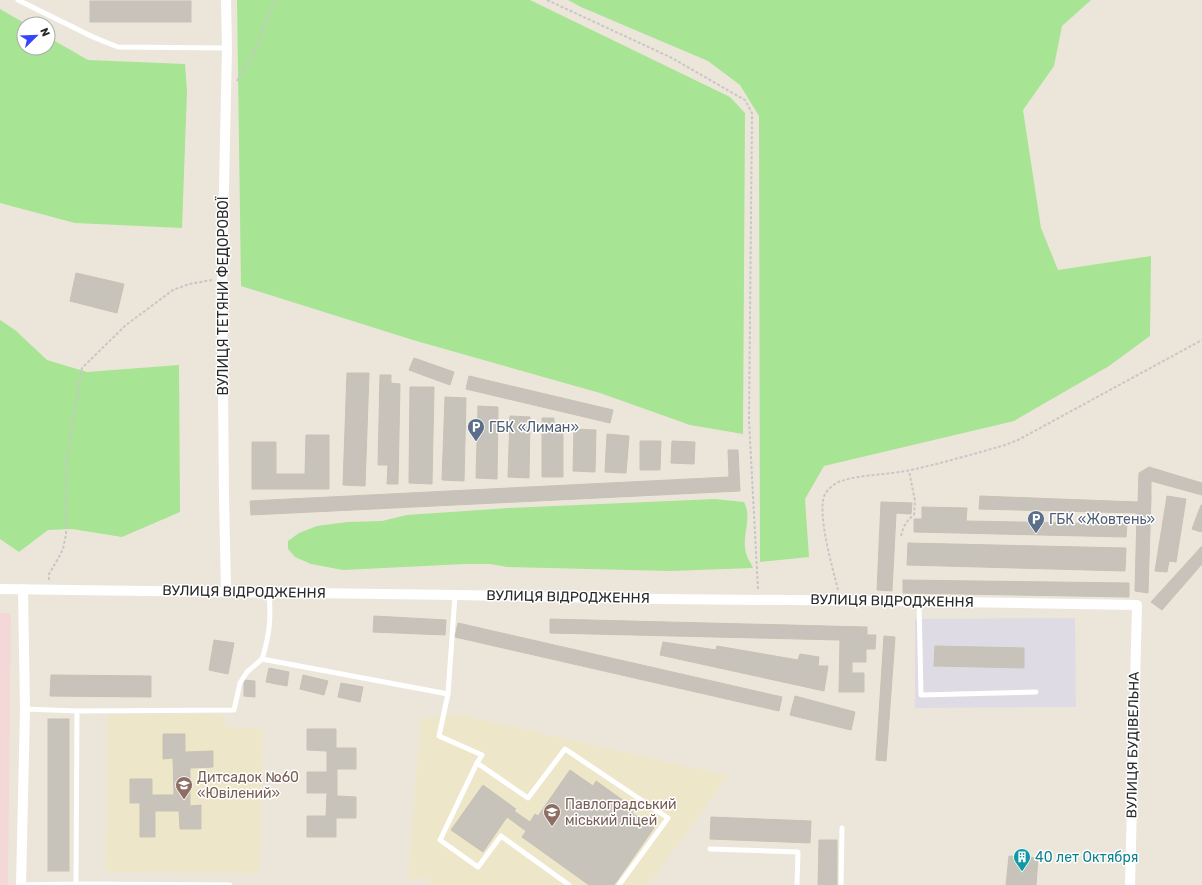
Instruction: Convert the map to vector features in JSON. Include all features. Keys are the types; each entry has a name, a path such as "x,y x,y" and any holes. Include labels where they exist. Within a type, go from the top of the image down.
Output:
{"street":[{"name":"ВУЛИЦЯ ТЕТЯНИ ФЕДОРОВОЇ","path":"226,0 227,48 222,279 226,592"},
{"name":"ВУЛИЦЯ ВІДРОДЖЕННЯ","path":"0,589 1137,605"},
{"path":"21,885 25,709 23,589"},
{"name":"ВУЛИЦЯ БУДІВЕЛЬНА","path":"1130,885 1137,605"}],"lane":[{"path":"18,0 93,37 118,47 227,48"},
{"path":"25,709 77,711 234,710 240,683 247,672 262,658 266,645 270,621 269,592"},
{"path":"455,595 448,694 438,736 482,755 476,762 440,840 478,867 501,836 568,885"},
{"path":"919,601 921,695 1036,692"},
{"path":"262,658 448,694"},
{"path":"76,884 77,711"},
{"path":"476,762 528,798 565,748 668,818 620,885"},
{"path":"841,885 842,828"},
{"path":"710,849 798,852 797,885"},
{"path":"21,885 230,885"}],"path":[{"path":"226,86 236,82 257,48 271,7 277,0"},
{"path":"547,0 670,57 745,100 752,113 749,421 758,600"},
{"path":"48,589 49,574 63,548 66,534 66,465 82,368 126,325 173,290 189,284 207,280 222,279"},
{"path":"840,601 823,523 822,506 825,495 832,486 840,481 854,478 909,471 1005,445 1018,440 1202,340"},
{"path":"901,536 903,526 909,518 914,515 915,501 909,471"}],"shaded area":[{"path":"0,613 11,613 8,885 0,885"},
{"path":"1075,618 1076,707 915,708 915,619"},
{"name":"Дитсадок №60 «Ювілений»","path":"221,714 227,728 263,728 259,873 106,872 108,715"},
{"name":"Павлоградський міський ліцей","path":"457,714 729,776 648,885 429,885 429,877 408,879 421,719"}],"green space":[{"path":"237,0 530,0 730,97 745,113 743,434 690,425 600,393 413,340 241,286"},
{"path":"568,0 1091,0 1062,26 1054,66 1023,110 1041,228 1058,270 1151,256 1150,336 1109,366 1014,421 824,466 805,499 809,557 760,562 759,116 740,85 708,61 581,7"},
{"path":"0,9 16,18 16,56 56,56 56,42 88,60 185,64 187,91 182,228 75,223 0,203"},
{"path":"0,320 15,330 47,360 87,372 179,365 180,512 122,537 72,529 48,530 19,552 0,539"},
{"path":"715,499 744,502 747,515 745,547 753,568 670,571 507,567 490,564 465,564 343,570 311,564 295,557 288,549 288,541 299,533 317,526 347,522 382,521 407,515 509,508"}],"building":[{"path":"90,1 191,1 191,22 90,22"},
{"path":"76,273 124,284 117,313 70,301"},
{"path":"414,358 454,372 450,385 409,370"},
{"path":"347,373 369,373 365,486 343,485"},
{"path":"380,375 391,375 391,383 400,384 398,484 387,484 388,465 378,465"},
{"path":"469,376 613,410 610,423 466,389"},
{"path":"410,387 434,387 432,484 409,483"},
{"path":"445,397 466,398 464,481 442,480"},
{"path":"478,406 498,407 497,479 476,478"},
{"path":"510,416 530,417 529,478 508,477"},
{"path":"542,418 554,418 554,427 563,427 563,477 542,477"},
{"path":"574,429 596,430 595,472 573,471"},
{"path":"607,434 629,436 626,473 605,472"},
{"path":"306,435 329,435 329,489 252,489 252,442 276,442 276,474 305,474"},
{"path":"640,441 661,441 660,470 640,470"},
{"path":"672,441 695,442 694,464 671,463"},
{"path":"728,450 738,450 740,491 251,515 250,501 729,477"},
{"path":"1149,467 1202,483 1202,495 1151,481 1148,593 1135,591 1137,513 979,509 980,496 1138,502 1139,473"},
{"path":"1167,496 1186,499 1176,562 1169,561 1167,572 1155,571"},
{"path":"881,502 912,503 911,514 896,513 892,591 877,590"},
{"path":"1201,505 1202,530 1201,532 1192,529"},
{"path":"922,507 967,508 966,521 1127,524 1126,537 914,532 914,519 922,519"},
{"path":"908,543 1126,548 1125,571 907,565"},
{"path":"1202,546 1202,564 1162,610 1151,602"},
{"path":"903,580 1129,583 1129,597 903,593"},
{"path":"374,616 446,620 445,635 373,632"},
{"path":"550,619 867,627 867,635 876,635 875,649 866,649 866,662 852,662 852,673 864,673 864,692 839,692 840,640 550,633"},
{"path":"458,623 782,697 779,711 455,637"},
{"path":"884,636 895,637 886,761 876,760"},
{"path":"214,640 234,643 228,674 209,670"},
{"path":"663,642 716,650 717,646 798,660 800,654 819,657 818,666 828,666 824,691 660,655"},
{"path":"935,646 1024,648 1024,668 934,666"},
{"path":"269,668 289,672 287,686 266,682"},
{"path":"51,675 151,676 151,697 50,696"},
{"path":"303,675 328,681 324,695 300,689"},
{"path":"244,680 255,681 255,697 244,696"},
{"path":"341,683 363,687 360,702 338,697"},
{"path":"795,696 855,712 851,730 790,715"},
{"path":"48,719 69,719 69,871 48,871"},
{"path":"307,729 336,729 336,748 356,748 356,769 337,769 337,796 356,797 356,818 336,818 336,837 307,837 307,816 326,816 327,793 307,793 307,772 327,772 327,751 307,750"},
{"path":"163,734 185,734 185,752 213,751 213,767 190,768 190,806 201,805 201,829 180,829 179,811 155,811 155,837 140,837 140,803 130,803 130,779 152,779 152,795 174,795 173,758 163,759"},
{"path":"570,770 593,786 596,781 635,809 632,813 654,828 614,885 589,885 522,837 526,831 507,817 483,852 451,830 483,785 516,809 514,811 530,822 535,814 538,816"},
{"path":"711,817 811,821 810,843 710,839"},
{"path":"819,840 837,840 837,885 818,885"},
{"name":"40 лет Октября","path":"1009,856 1038,858 1036,885 1006,885"}],"place":[{"name":"ГБК «Лиман»","path":"476,442"},
{"name":"ГБК «Жовтень»","path":"1036,534"},
{"name":"Дитсадок №60 «Ювілений»","path":"184,800"},
{"name":"Павлоградський міський ліцей","path":"552,827"},
{"name":"40 лет Октября","path":"1022,872"}]}
